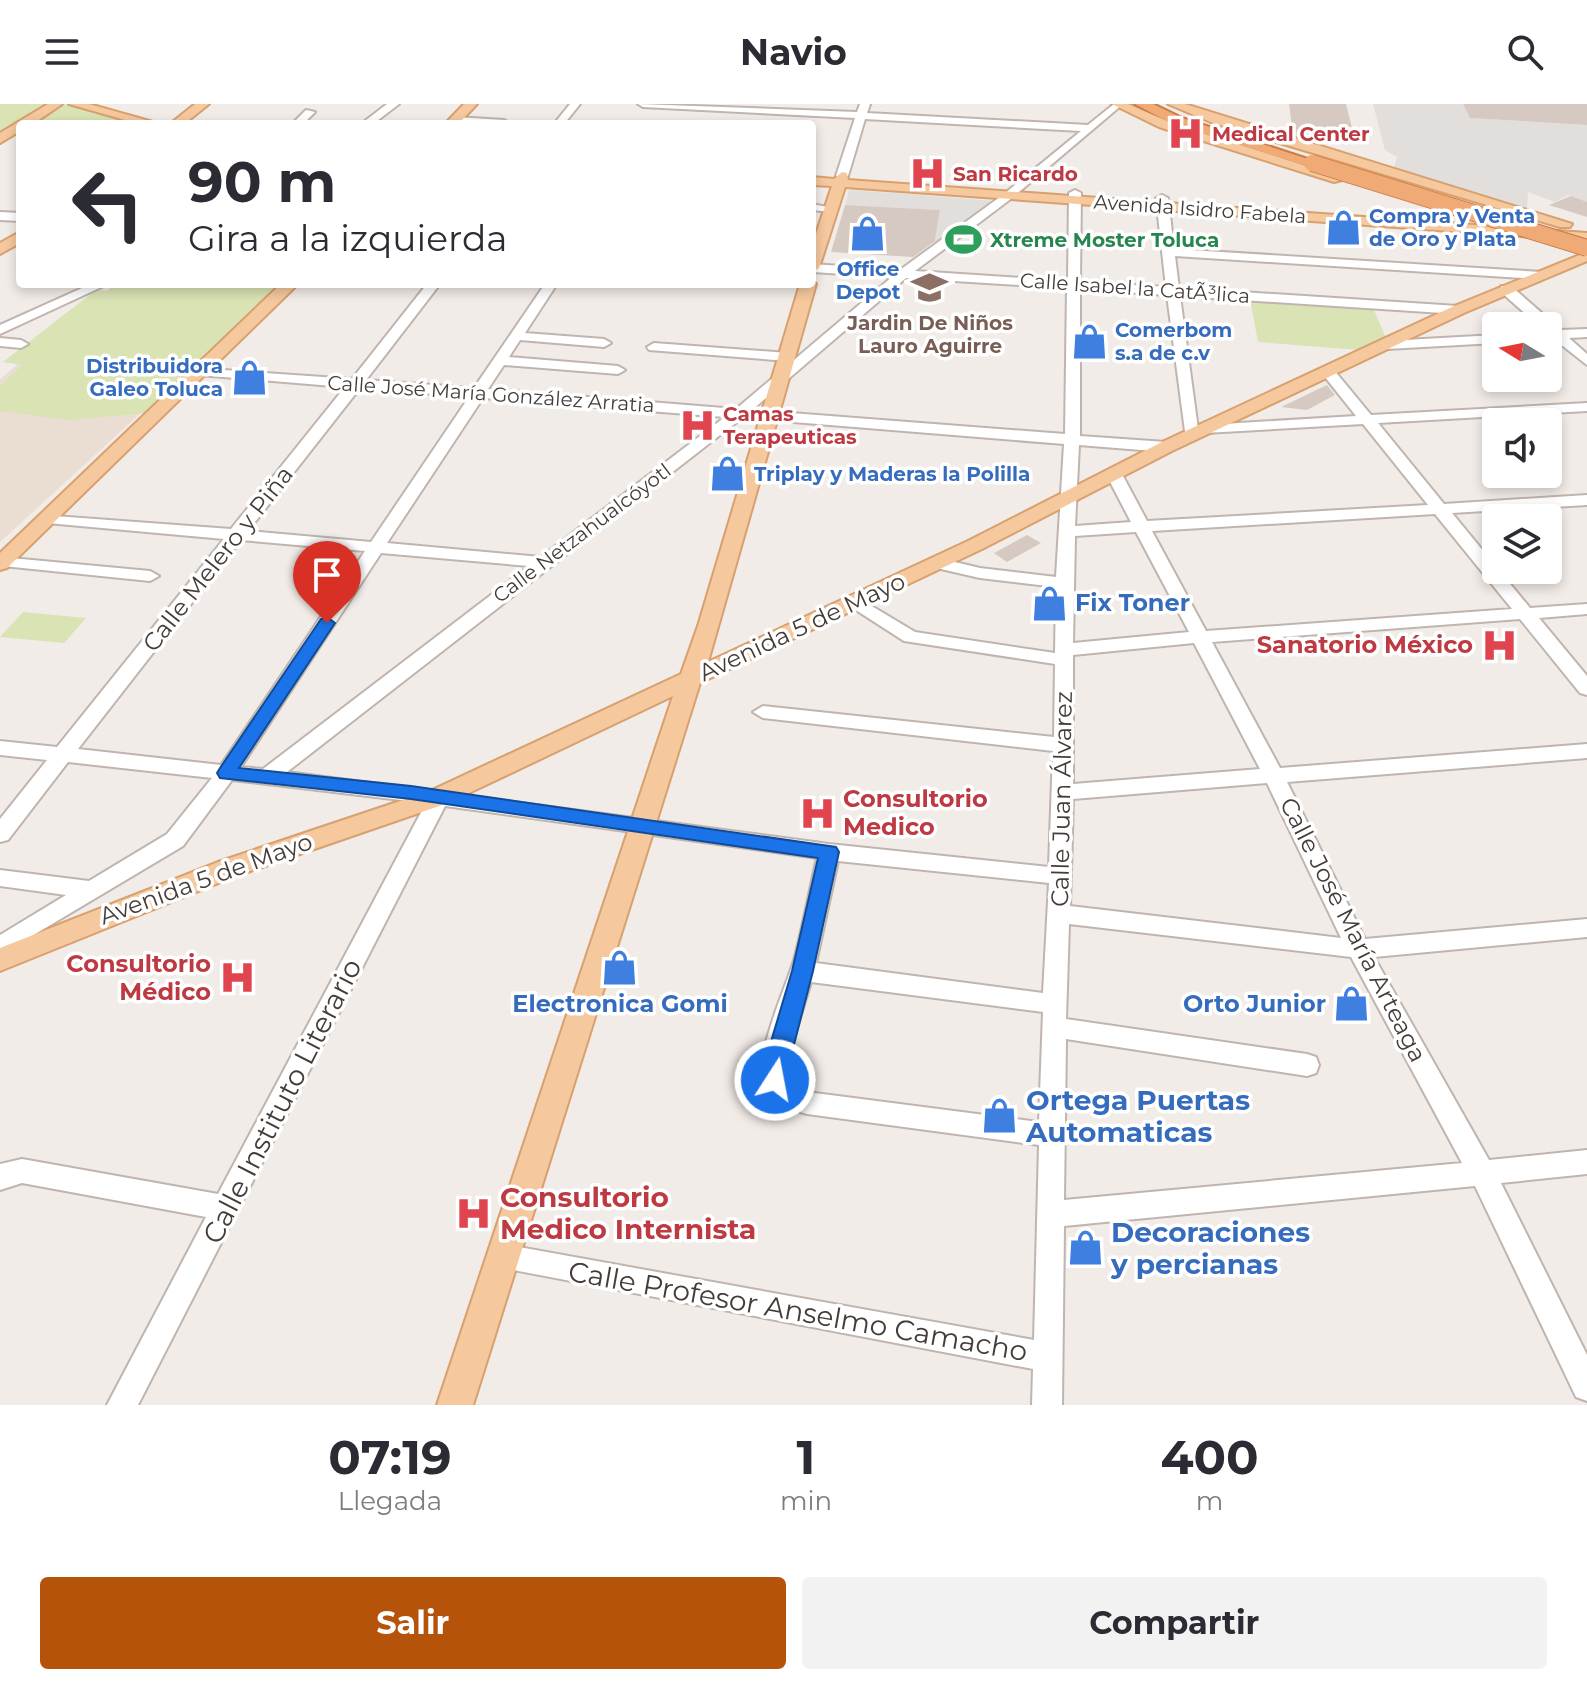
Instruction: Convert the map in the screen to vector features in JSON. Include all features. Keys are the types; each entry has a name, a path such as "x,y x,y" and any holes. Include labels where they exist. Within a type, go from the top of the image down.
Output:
{"highway":[{"path":"1130,104 1153,116 1183,116 1587,248"},
{"path":"1142,104 1248,135"},
{"path":"1159,104 1181,115 1317,160 1587,238"}],"main road":[{"path":"30,120 56,104"},
{"path":"75,104 138,120"},
{"path":"181,120 203,104"},
{"path":"455,120 471,104"},
{"path":"1118,104 1163,124 1427,210 1472,220 1587,256"},
{"path":"1174,104 1183,116 1582,228"},
{"name":"Avenida Isidro Fabela","path":"816,175 841,180"},
{"path":"816,256 841,180"},
{"name":"Avenida Isidro Fabela","path":"816,181 1162,202 1498,228 1587,238"},
{"path":"1427,210 1471,207 1475,201 1469,195"},
{"name":"Avenida Isidro Fabela","path":"1162,202 1427,210 1472,220 1582,228"},
{"name":"Avenida 5 de Mayo","path":"0,960 45,929 439,797 938,563 1115,476 1166,447 1458,310 1587,256"},
{"path":"2,562 286,288"},
{"path":"455,1405 692,678 807,288"}],"street":[{"path":"372,120 394,104"},
{"path":"562,120 575,104"},
{"path":"643,104 666,108 863,110 1089,128"},
{"name":"Calle Netzahualcóyotl","path":"266,777 741,412 903,274 1012,192 1118,104"},
{"path":"841,180 863,110"},
{"path":"301,120 310,112"},
{"name":"Calle Juan Álvarez","path":"1047,1405 1054,1015 1063,792 1067,498 1072,440 1075,197"},
{"path":"1162,202 1198,433 1587,407"},
{"path":"816,207 831,209"},
{"path":"1170,252 1538,275"},
{"name":"Calle Isabel la CatÃ³lica","path":"816,268 1458,310"},
{"path":"0,330 93,288"},
{"name":"Calle Melero y Piña","path":"0,834 431,288"},
{"path":"0,946 45,929 92,890 183,833 548,288"},
{"path":"1506,289 1530,312"},
{"path":"1562,332 1587,333"},
{"path":"517,336 604,343"},
{"path":"1387,345 1482,340"},
{"path":"1562,341 1587,361"},
{"path":"0,342 21,344"},
{"path":"654,347 788,357"},
{"path":"501,361 618,370"},
{"name":"Calle José María González Arratia","path":"199,371 1166,447"},
{"path":"1328,372 1587,689"},
{"name":"Calle José María Arteaga","path":"1115,476 1273,774 1358,949 1482,1173 1587,1386"},
{"path":"1067,531 1587,500"},
{"path":"47,518 542,562"},
{"path":"2,562 150,576"},
{"path":"938,563 980,573 1066,583"},
{"path":"854,603 910,637 1065,655 1198,637 1587,609"},
{"path":"763,712 1064,745"},
{"path":"0,748 439,797 829,852 1059,876"},
{"path":"1063,792 1587,751"},
{"name":"Calle Instituto Literario","path":"122,1405 439,797"},
{"path":"829,852 803,971 776,1062 775,1080 779,1090 790,1098 807,1103 1052,1135"},
{"path":"0,878 92,890"},
{"path":"1059,914 1358,949 1587,928"},
{"path":"803,971 1054,1015 1307,1065"},
{"path":"1050,1214 1253,1197 1587,1162"},
{"path":"0,1178 22,1171 227,1208"},
{"name":"Calle Profesor Anselmo Camacho","path":"502,1257 1047,1357"}],"shaded area":[{"path":"1373,104 1463,104 1470,118 1587,125 1587,202 1568,195 1555,202 1528,192 1527,209 1394,168 1397,157 1385,150"},
{"path":"849,190 995,201 935,243 940,210 845,205"},
{"path":"112,288 278,288 0,542 0,379"}],"green space":[{"path":"0,104 51,104 25,120 16,120 16,125 0,135"},
{"path":"65,104 129,120 39,120"},
{"path":"110,288 277,288 148,413 69,420 0,411 0,386 22,365 3,362 96,290 107,291"},
{"path":"1250,299 1371,303 1386,338 1359,350 1258,342"},
{"path":"23,612 86,618 64,643 0,637"}],"building":[{"path":"1289,104 1346,104 1356,144 1313,141 1293,134"},
{"path":"1463,104 1587,104 1587,125 1470,118"},
{"path":"1571,196 1587,202 1587,217 1549,205"},
{"name":"Office Depot","path":"845,205 940,210 935,241 913,257 831,252"},
{"path":"1327,385 1335,395 1307,410 1281,407"},
{"path":"1027,535 1041,543 1007,562 994,553"}],"place":[{"name":"Medical Center","path":"1186,134"},
{"name":"San Ricardo","path":"927,174"},
{"name":"Compra y Venta de Oro y Plata","path":"1343,227"},
{"name":"Office Depot","path":"868,234"},
{"name":"Xtreme Moster Toluca","path":"964,240"},
{"name":"Jardin De Niños Lauro Aguirre","path":"930,288"},
{"name":"Comerbom s.a de c.v","path":"1089,342"},
{"name":"Distribuidora Galeo Toluca","path":"249,378"},
{"name":"Camas Terapeuticas","path":"697,426"},
{"name":"Triplay y Maderas la Polilla","path":"728,474"},
{"name":"Fix Toner","path":"1049,603"},
{"name":"Sanatorio México","path":"1499,645"},
{"name":"Consultorio Medico","path":"817,813"},
{"name":"Electronica Gomi","path":"620,967"},
{"name":"Consultorio Médico","path":"237,978"},
{"name":"Orto Junior","path":"1352,1004"},
{"name":"Ortega Puertas Automaticas","path":"1000,1116"},
{"name":"Consultorio Medico Internista","path":"474,1213"},
{"name":"Decoraciones y percianas","path":"1085,1248"}],"route":[{"path":"327,623 226,773 457,799 829,852 803,971 776,1062 775,1080"}]}
